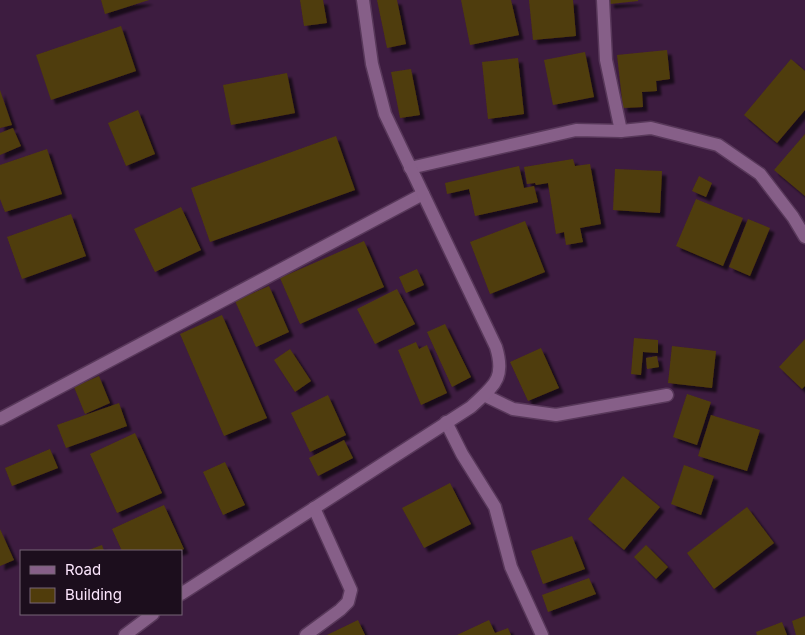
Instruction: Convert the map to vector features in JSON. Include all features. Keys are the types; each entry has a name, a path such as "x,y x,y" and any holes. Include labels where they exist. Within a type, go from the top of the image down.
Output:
{"street":[{"path":"182,593 471,407 493,386 500,374 500,359 496,347 385,114 372,64 364,0"},
{"path":"602,0 606,60 621,131"},
{"path":"410,168 576,130 621,131 651,128 718,145 760,174 793,217 805,237"},
{"path":"0,419 423,194"},
{"path":"484,395 513,409 556,415 667,395"},
{"path":"446,422 462,454 495,507 511,567 542,635"},
{"path":"306,635 348,602 351,590 314,508"},
{"path":"125,635 152,615"}],"building":[{"path":"101,0 149,0 105,14"},
{"path":"300,0 323,0 327,23 304,26"},
{"path":"377,0 397,0 406,44 387,48"},
{"path":"461,0 511,0 519,35 470,45"},
{"path":"529,0 573,0 576,36 533,40"},
{"path":"609,0 638,0 638,1 610,4"},
{"path":"121,26 136,71 51,100 36,55"},
{"path":"667,50 670,79 656,81 657,91 642,92 643,107 623,108 617,55"},
{"path":"585,52 594,97 553,105 544,60"},
{"path":"518,58 524,114 488,119 482,62"},
{"path":"791,59 805,71 805,110 777,143 744,115"},
{"path":"411,69 420,115 400,118 391,72"},
{"path":"287,73 295,113 231,125 223,85"},
{"path":"0,90 12,125 0,128"},
{"path":"138,110 155,154 126,166 108,123"},
{"path":"13,128 21,146 0,155 0,133"},
{"path":"805,134 805,196 774,170"},
{"path":"336,136 355,190 210,242 191,188"},
{"path":"47,149 62,194 5,212 0,199 0,165"},
{"path":"573,159 575,166 590,164 601,224 580,228 583,242 566,245 564,232 556,234 548,183 527,184 524,167"},
{"path":"519,166 524,188 534,186 538,202 475,216 469,189 447,194 445,183"},
{"path":"615,169 662,171 660,213 613,210"},
{"path":"699,176 712,183 706,197 692,191"},
{"path":"696,199 743,218 723,266 676,246"},
{"path":"181,207 201,250 155,272 134,229"},
{"path":"71,214 86,256 22,279 7,237"},
{"path":"748,219 770,228 750,276 729,267"},
{"path":"525,221 545,272 490,294 470,242"},
{"path":"364,241 384,287 300,324 280,278"},
{"path":"417,269 424,285 406,293 399,277"},
{"path":"269,286 289,332 256,347 235,301"},
{"path":"397,289 415,324 375,344 357,309"},
{"path":"222,315 267,418 224,436 180,334"},
{"path":"445,324 471,377 452,387 427,332"},
{"path":"634,338 658,340 658,353 643,352 641,375 631,374"},
{"path":"805,339 805,386 802,389 779,367"},
{"path":"416,342 419,349 427,345 447,393 421,405 398,350"},
{"path":"672,346 716,351 712,388 668,383"},
{"path":"541,348 559,388 528,401 510,362"},
{"path":"290,349 311,381 295,392 274,360"},
{"path":"657,356 659,367 647,369 646,358"},
{"path":"99,376 110,403 85,414 74,387"},
{"path":"687,394 711,402 697,445 673,437"},
{"path":"328,395 346,435 310,452 291,413"},
{"path":"119,403 127,426 66,448 57,425"},
{"path":"711,415 760,430 747,471 698,456"},
{"path":"135,433 162,493 117,513 90,454"},
{"path":"344,440 353,458 318,476 309,458"},
{"path":"50,449 58,468 12,486 5,468"},
{"path":"225,462 245,505 223,515 203,472"},
{"path":"684,465 714,476 701,515 671,504"},
{"path":"623,476 660,507 624,550 588,519"},
{"path":"450,483 471,524 424,548 402,508"},
{"path":"164,505 184,549 122,550 112,529"},
{"path":"747,507 774,543 714,589 687,553"},
{"path":"0,529 14,560 0,566"},
{"path":"572,536 585,569 543,584 531,551"},
{"path":"102,545 104,550 89,550"},
{"path":"646,545 668,567 656,579 634,557"},
{"path":"589,578 596,594 548,612 542,595"},
{"path":"805,616 805,635 796,635 792,621"},
{"path":"358,620 365,635 327,635"},
{"path":"489,620 495,633 508,628 511,635 457,635"},
{"path":"782,622 787,635 757,635 756,632"}]}
